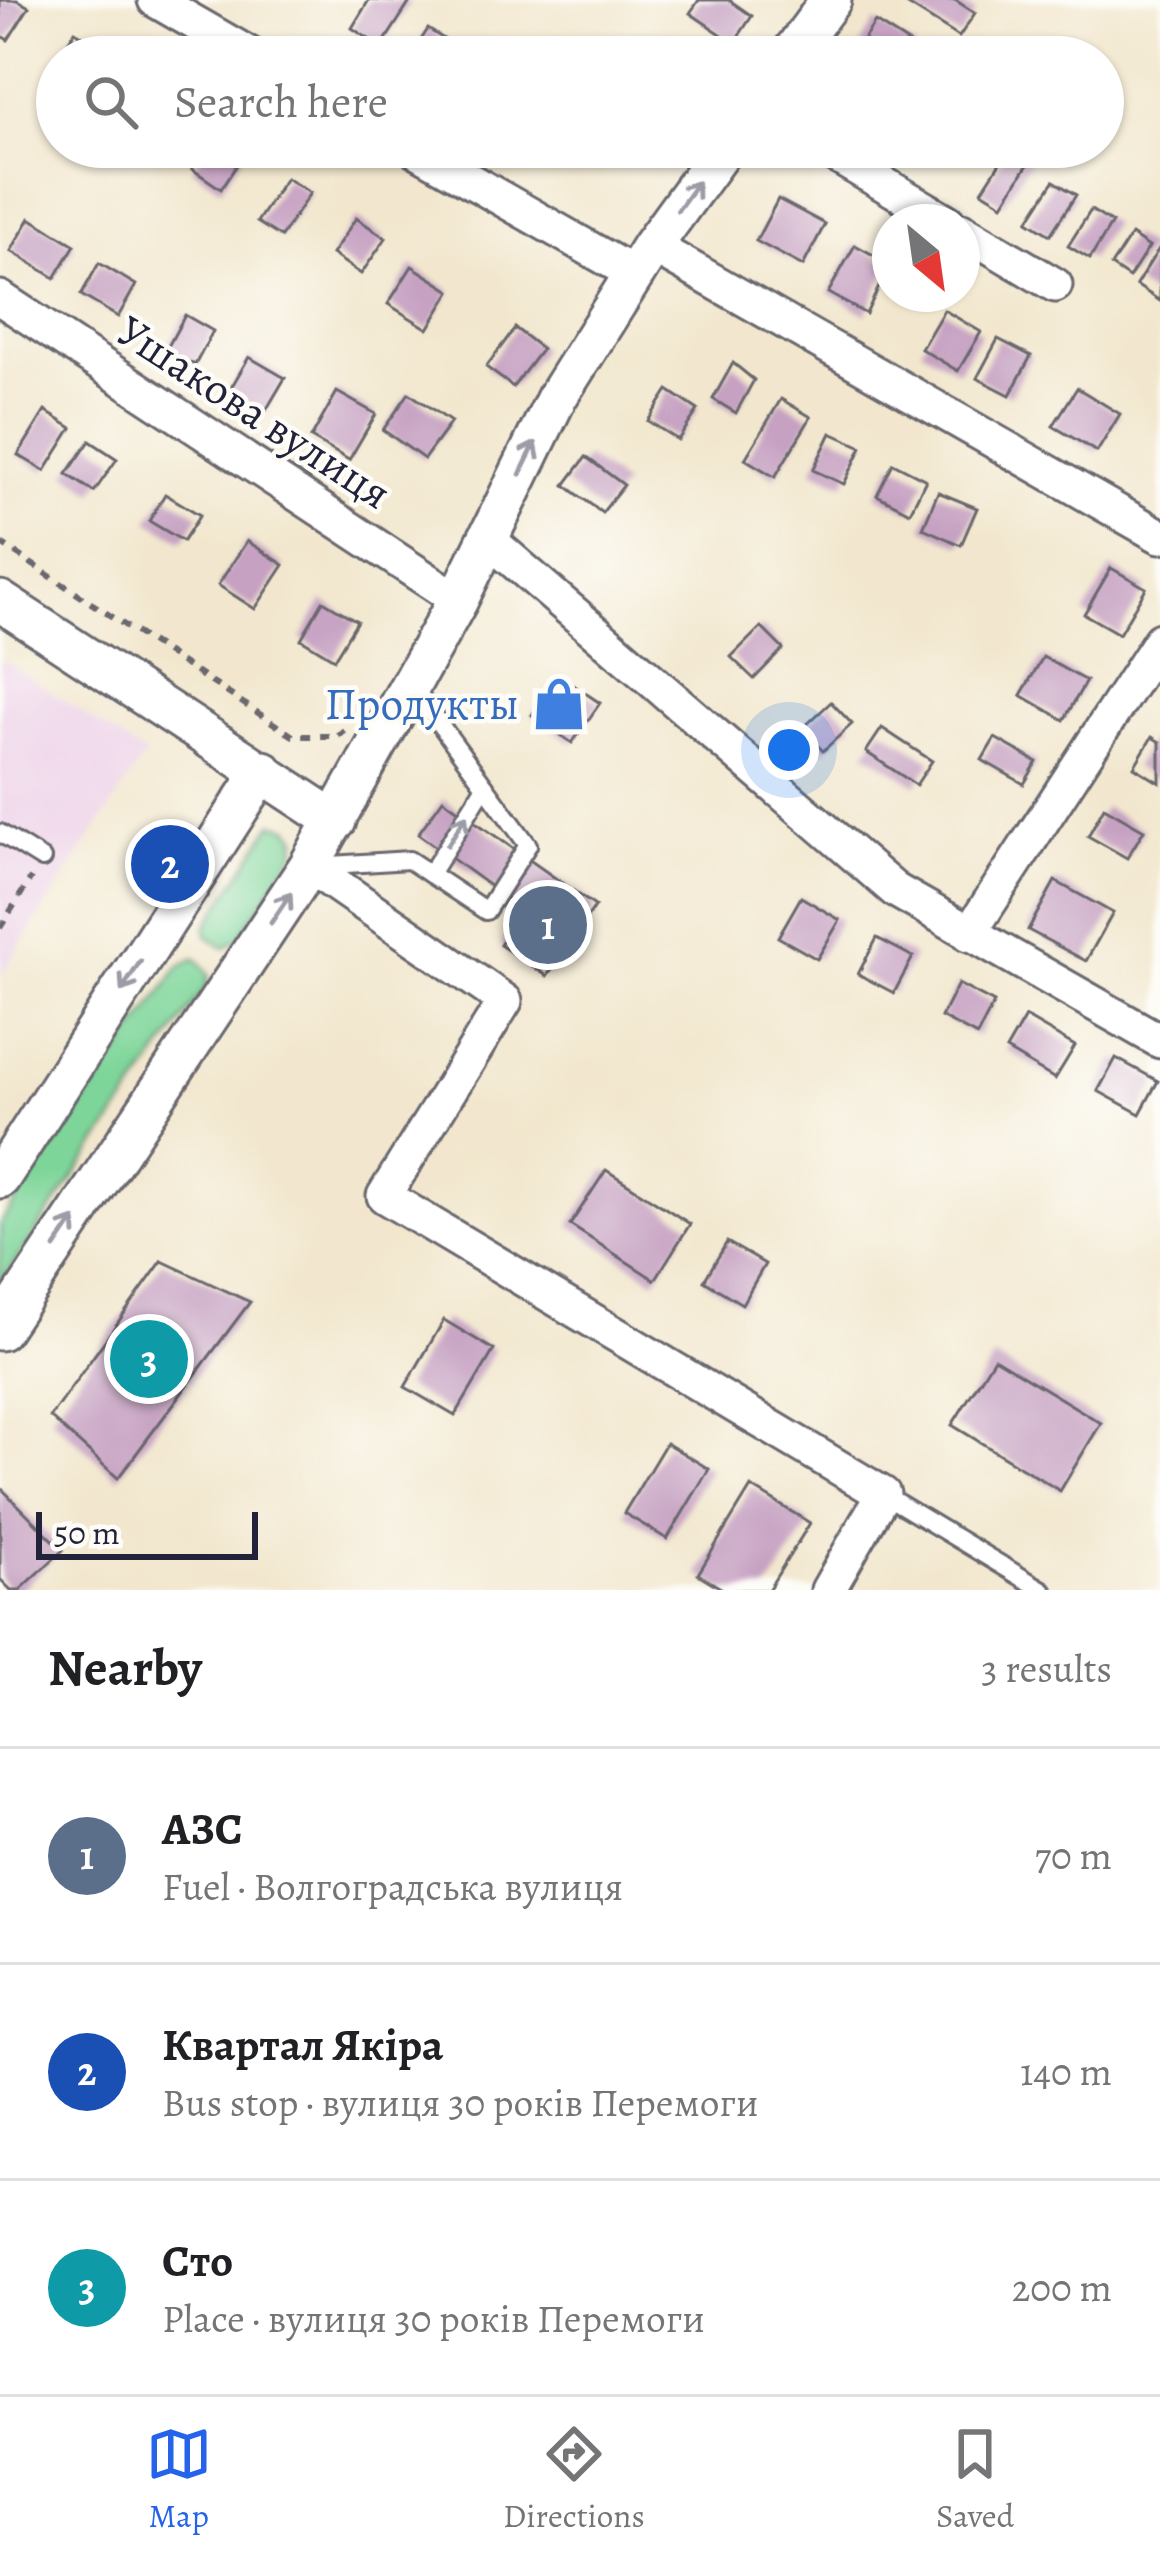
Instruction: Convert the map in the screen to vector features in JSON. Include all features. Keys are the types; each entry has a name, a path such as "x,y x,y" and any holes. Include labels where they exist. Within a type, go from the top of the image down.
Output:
{"street":[{"path":"155,0 218,36"},
{"path":"804,36 831,0"},
{"path":"454,168 643,260 1160,536"},
{"path":"0,1330 309,866 458,600 557,397 643,260 709,168"},
{"path":"857,168 918,204"},
{"path":"980,241 1054,285"},
{"name":"Ушакова вулиця","path":"0,298 458,600"},
{"path":"488,539 895,890 1160,1041"},
{"path":"0,601 336,821"},
{"path":"969,934 1160,640"},
{"path":"0,1178 263,771"},
{"path":"309,866 505,1001 384,1196 883,1494 828,1590"}],"lane":[{"path":"309,866 409,860 486,911 528,844 411,686"},
{"path":"430,874 485,786"},
{"path":"0,832 42,860"},
{"path":"883,1494 1043,1590"}],"path":[{"path":"0,543 292,736 337,736 348,728"},
{"path":"0,928 42,860"}],"shaded area":[{"path":"0,658 145,755 0,976"}],"green space":[{"path":"273,823 290,828 297,838 295,852 239,938 224,948 207,936 206,927"},
{"path":"196,958 209,974 206,987 0,1284 0,1224 180,966"}],"building":[{"path":"0,0 17,0 29,7 8,40 0,35"},
{"path":"369,0 410,2 388,36 364,36 352,28"},
{"path":"699,0 729,0 752,16 739,36 724,36 690,13"},
{"path":"900,0 955,0 975,13 957,36"},
{"path":"875,22 897,36 866,36"},
{"path":"193,168 235,168 221,189"},
{"path":"997,168 1026,168 1003,204 982,191"},
{"path":"286,178 310,193 281,237 257,222"},
{"path":"1054,181 1076,195 1050,235 1028,221"},
{"path":"778,199 825,224 803,266 756,241"},
{"path":"1091,210 1112,223 1090,259 1068,246"},
{"path":"30,218 75,245 55,278 11,251"},
{"path":"356,218 386,238 361,274 332,254"},
{"path":"1131,235 1149,247 1129,278 1111,266"},
{"path":"855,245 872,254 872,302 866,314 828,293"},
{"path":"1160,247 1160,301 1136,285"},
{"path":"99,263 136,285 118,317 81,295"},
{"path":"412,266 451,291 428,329 388,304"},
{"path":"943,312 981,332 958,371 921,349"},
{"path":"185,315 213,331 195,365 166,350"},
{"path":"515,328 542,349 513,387 486,367"},
{"path":"998,339 1031,356 1010,395 977,378"},
{"path":"249,357 285,378 258,424 222,403"},
{"path":"733,363 754,380 736,413 713,399"},
{"path":"1077,388 1120,414 1097,452 1053,426"},
{"path":"668,390 698,410 678,440 648,421"},
{"path":"337,392 376,414 349,460 311,438"},
{"path":"409,393 451,422 424,459 383,430"},
{"path":"781,399 811,417 775,477 745,459"},
{"path":"45,411 72,428 45,471 18,455"},
{"path":"831,433 862,447 844,484 813,470"},
{"path":"90,441 117,459 94,492 67,474"},
{"path":"586,457 624,485 602,513 565,485"},
{"path":"893,463 926,480 910,512 877,495"},
{"path":"938,492 977,508 961,545 923,528"},
{"path":"165,494 200,515 183,541 149,521"},
{"path":"247,541 284,565 255,609 218,585"},
{"path":"1111,568 1146,588 1119,634 1084,614"},
{"path":"323,601 357,621 334,659 301,639"},
{"path":"761,627 783,649 754,679 731,657"},
{"path":"1043,657 1086,681 1064,720 1021,695"},
{"path":"560,676 600,703 572,743 532,715"},
{"path":"831,702 852,724 823,751 802,729"},
{"path":"882,728 932,761 916,785 866,752"},
{"path":"1152,737 1160,742 1160,783 1134,767"},
{"path":"995,738 1037,762 1024,784 982,760"},
{"path":"443,799 595,906 547,976 500,945 523,910 418,834"},
{"path":"1104,807 1144,830 1127,858 1088,836"},
{"path":"1055,881 1113,913 1086,961 1028,930"},
{"path":"801,897 840,920 817,959 778,937"},
{"path":"877,938 913,957 894,993 858,974"},
{"path":"958,984 994,1003 977,1036 941,1017"},
{"path":"1025,1017 1075,1046 1055,1079 1006,1050"},
{"path":"1116,1058 1158,1081 1140,1114 1098,1091"},
{"path":"606,1170 690,1224 655,1280 570,1225"},
{"path":"727,1242 765,1264 742,1304 704,1281"},
{"path":"162,1261 250,1302 118,1478 50,1417"},
{"path":"444,1320 494,1350 455,1416 405,1387"},
{"path":"994,1358 1101,1423 1060,1491 952,1425"},
{"path":"666,1443 709,1469 667,1539 624,1513"},
{"path":"0,1487 63,1550 20,1590 11,1590 0,1579"},
{"path":"751,1487 810,1523 768,1590 724,1590 698,1574"}],"place":[{"name":"Продукты","path":"559,704"},
{"name":"Квартал Якіра","path":"170,864"},
{"name":"АЗС","path":"548,925"},
{"name":"Сто","path":"149,1359"}]}
